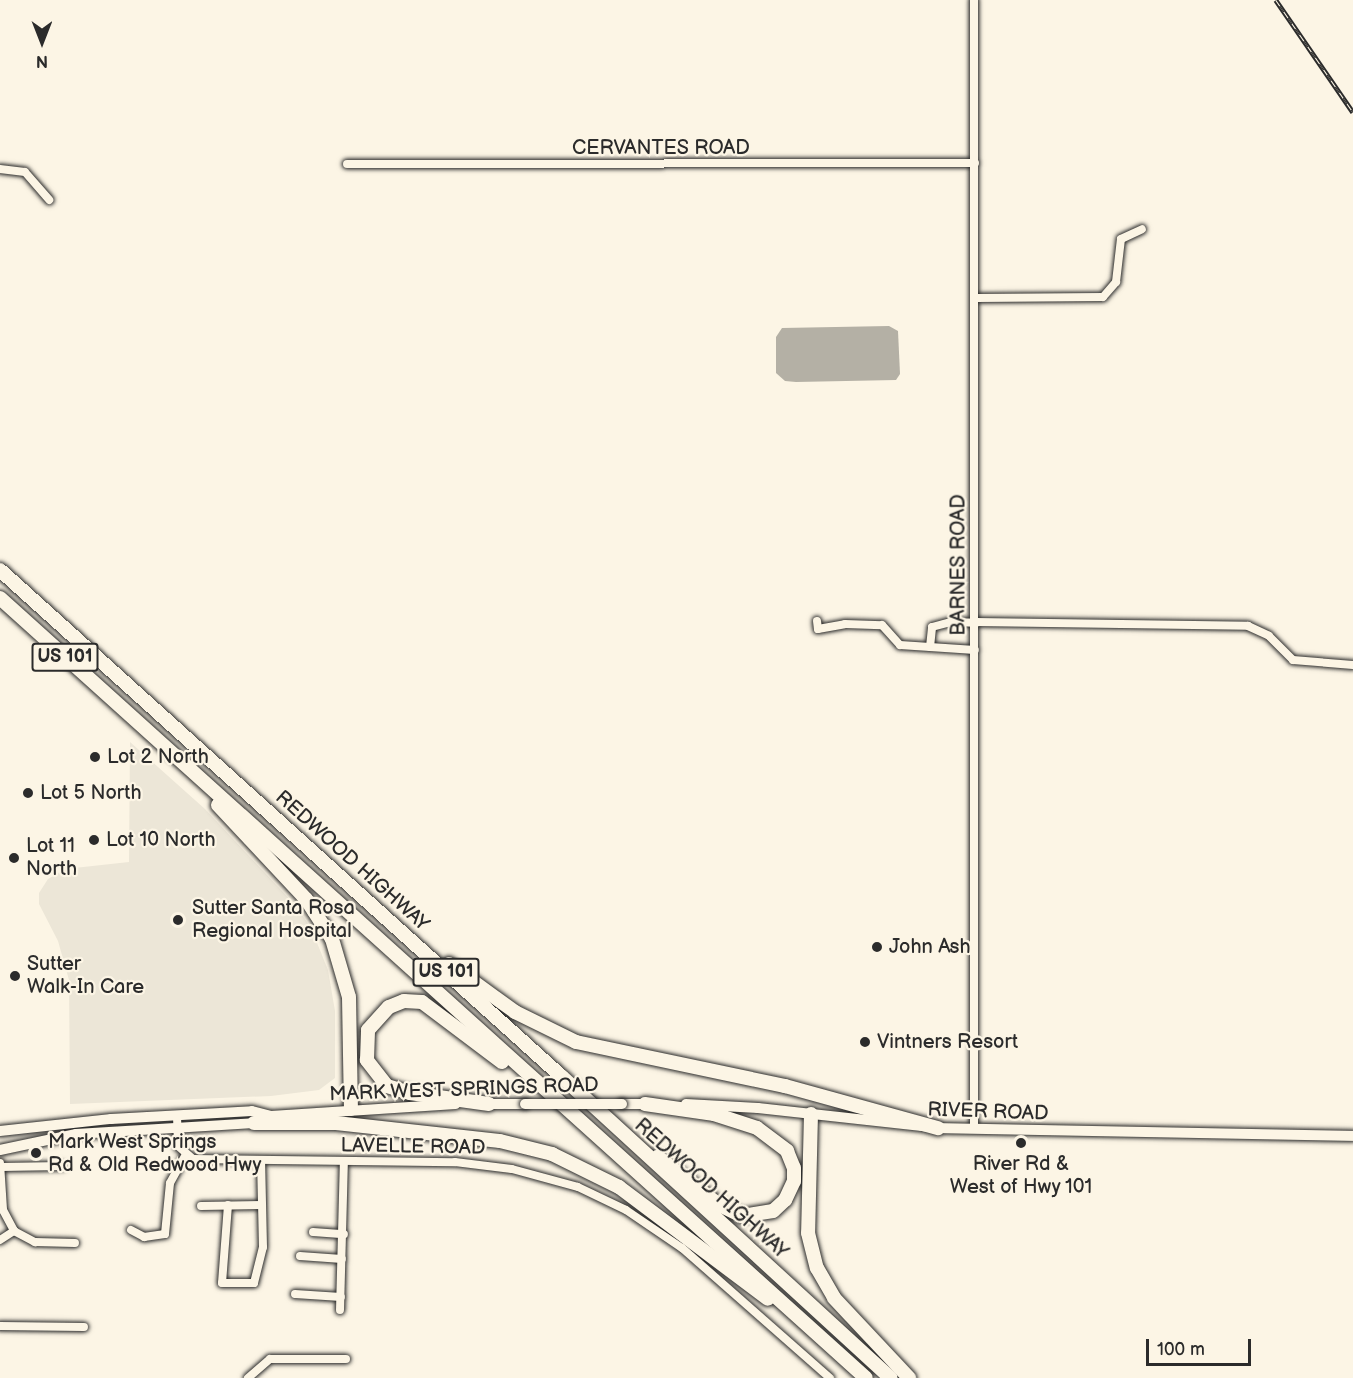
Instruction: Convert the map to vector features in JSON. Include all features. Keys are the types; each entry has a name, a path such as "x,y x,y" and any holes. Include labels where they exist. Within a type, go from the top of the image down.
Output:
{"highway":[{"name":"REDWOOD HIGHWAY","path":"0,570 385,917 890,1378"},
{"name":"REDWOOD HIGHWAY","path":"0,598 866,1378"},
{"path":"180,760 306,899 329,933 349,996 351,1109"},
{"path":"385,917 515,1012 576,1042 785,1086 938,1128"},
{"path":"489,1104 410,1093 387,1086 372,1070 366,1055 366,1040 373,1021 393,1004 422,1002 439,1011 496,1058 531,1078"},
{"path":"618,1131 734,1214 766,1215 785,1200 794,1181 794,1168 787,1151 772,1136 728,1117 645,1104"},
{"path":"811,1114 807,1226 816,1268 834,1298 909,1378"},
{"path":"254,1123 336,1123 500,1142 552,1154 620,1187 679,1228 751,1289 790,1311"}],"main road":[{"name":"MARK WEST SPRINGS ROAD","path":"0,1150 63,1135 254,1123 271,1116 351,1109 489,1104 622,1104"},
{"name":"RIVER ROAD","path":"622,1104 731,1106 938,1128 1353,1136"},
{"name":"MARK WEST SPRINGS ROAD","path":"0,1131 43,1123 252,1111 271,1116"}],"street":[{"name":"BARNES ROAD","path":"974,0 977,298 974,1129"},
{"name":"CERVANTES ROAD","path":"347,164 975,164"},
{"path":"0,169 25,172 50,200"},
{"path":"977,298 1103,297 1116,282 1121,239 1142,229"},
{"path":"817,621 818,629 845,624 882,625 900,645 975,650"},
{"path":"930,647 932,627 951,622 1248,626 1269,636 1293,660 1353,665"},
{"path":"131,1230 144,1237 165,1234 170,1183 185,1156 178,1146 177,1116"},
{"name":"LAVELLE ROAD","path":"185,1156 199,1160 490,1165 545,1176 597,1195 645,1221 682,1248 830,1378"},
{"path":"228,1206 222,1283 254,1283 263,1247 261,1161"},
{"path":"340,1310 344,1234 344,1162"},
{"path":"62,1166 0,1165 3,1210 14,1231 35,1242 75,1243"},
{"path":"201,1206 261,1205"},
{"path":"0,1240 14,1231"},
{"path":"313,1232 344,1234"},
{"path":"300,1256 342,1259"},
{"path":"295,1294 341,1297"},
{"path":"0,1326 84,1327"},
{"path":"248,1378 270,1359 346,1359"}],"shaded area":[{"path":"889,326 898,331 900,374 896,380 796,382 785,381 776,373 776,337 782,328"},
{"name":"Sutter Santa Rosa Regional Hospital","path":"130,742 205,809 295,905 311,928 328,970 335,1011 335,1078 319,1090 271,1096 70,1104 69,980 58,941 39,904 39,893 48,879 65,869 129,862"}],"railway":[{"path":"1276,0 1353,112"}],"place":[{"name":"Lot 2 North","path":"95,757"},
{"name":"Lot 5 North","path":"28,793"},
{"name":"Lot 10 North","path":"94,840"},
{"name":"Lot 11 North","path":"14,858"},
{"name":"Sutter Santa Rosa Regional Hospital","path":"178,920"},
{"name":"John Ash","path":"877,947"},
{"name":"Sutter Walk-In Care","path":"15,976"},
{"name":"Vintners Resort","path":"865,1042"},
{"name":"River Rd & West of Hwy 101","path":"1021,1143"},
{"name":"Mark West Springs Rd & Old Redwood Hwy","path":"36,1153"}]}
